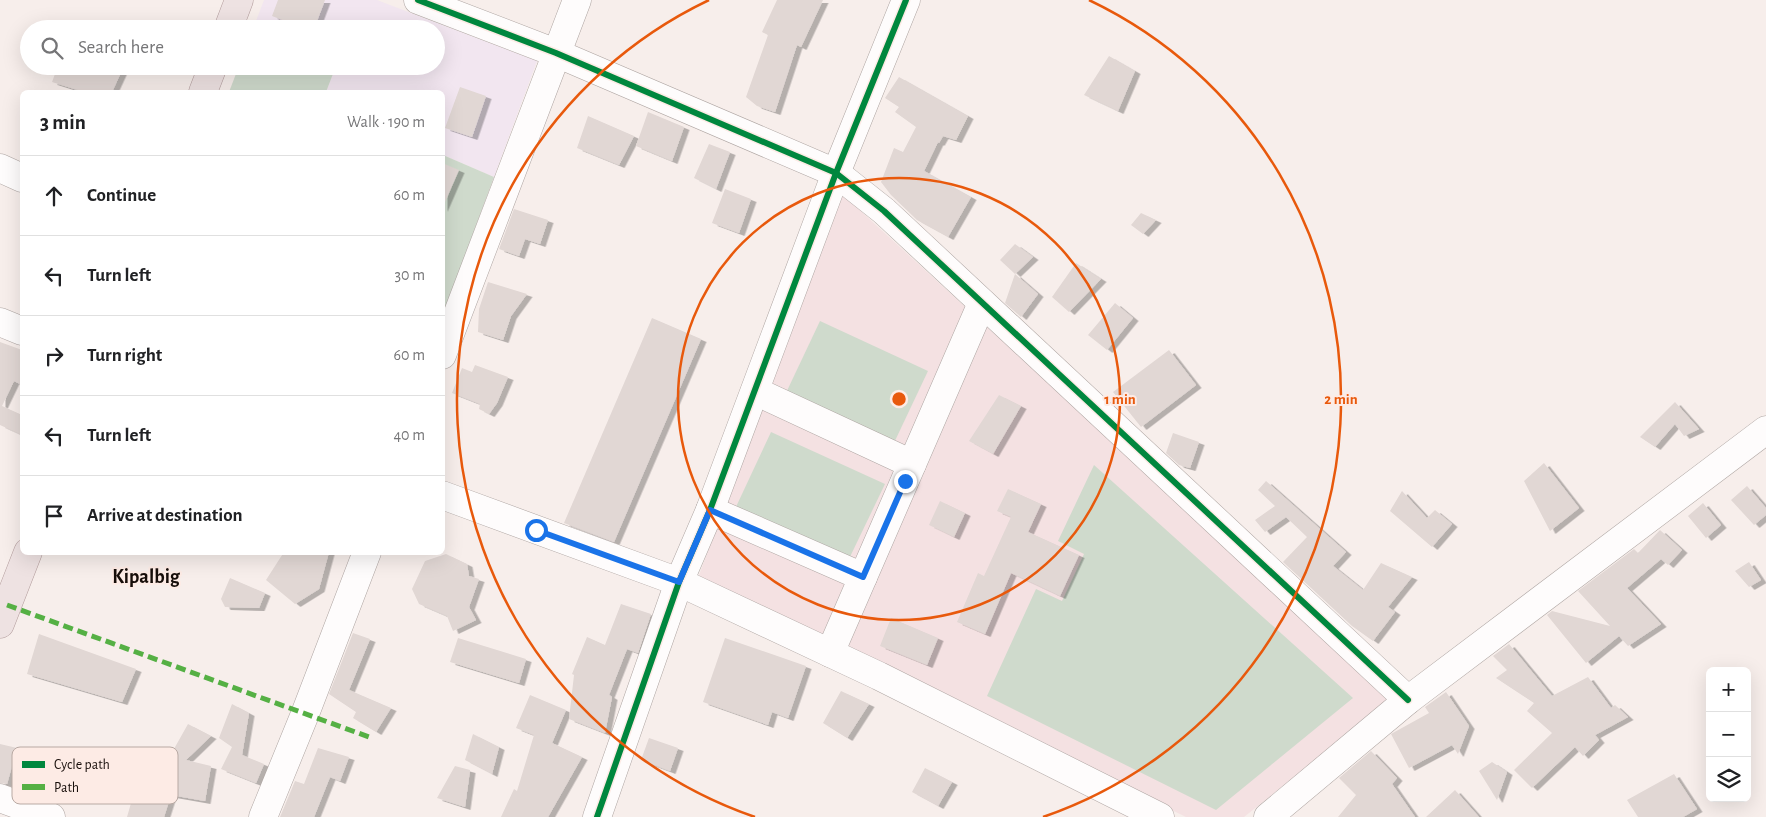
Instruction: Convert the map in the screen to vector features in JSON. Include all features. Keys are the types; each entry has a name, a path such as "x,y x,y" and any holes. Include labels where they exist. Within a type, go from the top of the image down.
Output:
{"main road":[{"path":"231,20 239,0"},
{"path":"204,90 210,75"},
{"path":"0,624 27,555"}],"street":[{"path":"418,0 556,53 836,173 884,210 1408,700"},
{"path":"445,347 577,0"},
{"path":"596,817 679,582 710,510 836,173 906,0"},
{"path":"0,168 20,177"},
{"path":"830,653 982,303"},
{"path":"0,322 20,330"},
{"path":"751,399 909,472"},
{"path":"1268,817 1408,700 1766,430"},
{"path":"445,496 679,582 879,676 1160,817"},
{"path":"710,510 863,577"},
{"path":"263,817 366,555"},
{"path":"0,798 12,802"},
{"path":"16,804 51,817"}],"shaded area":[{"path":"264,0 377,0 429,20 256,20"},
{"path":"445,26 537,61 494,177 445,156 445,90 327,90 333,75 445,75"},
{"path":"840,192 1392,699 1244,817 1186,817 698,578"}],"green space":[{"path":"236,75 333,75 327,90 230,90"},
{"path":"445,156 494,177 445,310"},
{"path":"820,321 928,371 893,445 785,395"},
{"path":"771,432 885,484 848,561 735,509"},
{"path":"1094,465 1353,698 1216,810 987,696 1036,589 1062,601 1084,554 1058,541"}],"building":[{"path":"278,0 325,0 317,20 282,20 272,16"},
{"path":"777,0 823,0 801,47 797,45 775,112 757,106 746,97 768,35 762,32"},
{"path":"1109,56 1135,71 1118,111 1084,95"},
{"path":"55,75 120,75 113,90 78,90 52,82"},
{"path":"899,77 968,116 956,140 943,136 938,142 924,171 971,197 948,237 917,220 891,195 881,182 894,148 903,152 916,127 895,112 899,107 885,98"},
{"path":"460,87 486,96 472,137 445,128"},
{"path":"648,112 684,127 672,161 636,146"},
{"path":"588,116 634,136 619,165 577,148"},
{"path":"709,144 730,152 716,189 694,178"},
{"path":"445,164 459,170 445,202"},
{"path":"725,189 751,199 739,233 712,223"},
{"path":"514,209 548,220 540,244 525,239 519,256 499,249"},
{"path":"1141,213 1156,220 1143,234 1131,225"},
{"path":"1015,244 1033,257 1015,274 1000,260"},
{"path":"1076,263 1101,279 1069,312 1052,297"},
{"path":"1015,274 1038,294 1021,317 1005,303"},
{"path":"488,282 527,294 511,316 503,340 478,332 479,309"},
{"path":"1115,303 1133,318 1107,350 1088,335"},
{"path":"652,318 701,339 614,542 564,523"},
{"path":"0,342 20,349 20,384 14,381 2,406 20,414 20,434 0,425"},
{"path":"1169,350 1196,385 1141,427 1113,392"},
{"path":"475,365 508,377 497,403 489,414 479,409 480,404 452,393 462,368 472,372"},
{"path":"999,395 1021,406 993,454 969,441"},
{"path":"1675,402 1699,429 1684,436 1675,424 1655,447 1640,437"},
{"path":"1173,433 1199,442 1190,468 1179,465 1166,453"},
{"path":"1544,463 1579,508 1550,531 1524,481"},
{"path":"1266,481 1346,552 1333,566 1363,590 1381,563 1412,577 1388,607 1395,612 1373,641 1352,626 1283,562 1307,537 1286,517 1265,532 1255,520 1275,506 1258,490"},
{"path":"1747,486 1766,508 1766,515 1754,525 1731,500"},
{"path":"1008,489 1041,504 1028,532 1079,555 1060,596 1011,573 985,634 957,622 978,573 984,576 1011,517 997,511"},
{"path":"1402,491 1427,518 1435,510 1452,524 1432,547 1390,511"},
{"path":"940,501 965,513 954,537 929,525"},
{"path":"1703,503 1721,525 1706,538 1688,516"},
{"path":"1660,530 1682,550 1668,565 1661,559 1627,588 1661,624 1628,646 1619,636 1586,663 1547,615 1552,611 1610,626 1578,591 1634,549 1638,553"},
{"path":"445,554 467,564 469,576 479,579 469,607 476,620 453,631 447,616 419,604 412,589 425,561"},
{"path":"282,555 328,555 319,589 295,604 266,580"},
{"path":"1749,562 1761,580 1749,587 1735,571"},
{"path":"230,578 265,593 259,608 225,607 221,599"},
{"path":"621,604 651,614 638,653 627,649 609,695 612,697 605,733 569,719 574,675 572,674 587,637 605,645"},
{"path":"891,618 938,638 927,665 880,646"},
{"path":"353,633 370,639 349,690 391,708 376,732 353,718 356,712 329,694"},
{"path":"39,634 136,669 122,702 27,674"},
{"path":"458,638 526,659 519,683 450,662"},
{"path":"725,638 806,666 788,718 772,712 768,725 703,702"},
{"path":"1509,644 1552,696 1588,677 1611,708 1615,705 1628,717 1595,735 1599,740 1583,756 1575,747 1532,788 1514,770 1552,733 1527,711 1534,703 1496,678 1507,670 1493,656"},
{"path":"841,691 869,704 847,738 823,723"},
{"path":"1446,692 1469,726 1458,754 1452,745 1409,768 1391,734 1429,713 1425,707"},
{"path":"530,695 566,710 552,743 582,757 548,817 501,817 514,789 517,791 534,735 516,728"},
{"path":"232,704 249,713 242,755 264,764 256,783 221,769 232,747 219,738"},
{"path":"188,724 211,736 186,760 211,766 205,801 178,796 178,747 175,747"},
{"path":"473,734 499,747 492,774 465,760"},
{"path":"649,738 678,748 670,771 641,760"},
{"path":"0,744 13,747 12,766 7,784 0,783"},
{"path":"318,748 349,757 340,781 330,777 314,817 280,817 295,781 304,784"},
{"path":"1371,751 1397,778 1392,784 1415,817 1338,817 1356,795 1339,778"},
{"path":"1492,762 1507,772 1497,800 1479,771"},
{"path":"455,766 470,770 465,807 437,798"},
{"path":"925,768 952,782 938,806 912,792"},
{"path":"1674,774 1697,809 1683,817 1638,817 1627,800"},
{"path":"1455,790 1479,817 1426,817"},
{"path":"131,804 168,804 164,817 127,817"}],"marked path":[{"path":"7,605 369,737"}],"cycle path":[{"path":"418,0 556,53 836,173 884,211 1408,700"},
{"path":"597,817 679,582 710,510 836,173 906,0"}],"district":[{"name":"Kipalbig","path":"146,577"}],"route":[{"path":"536,530 679,582 710,510 863,577 905,481"}]}
